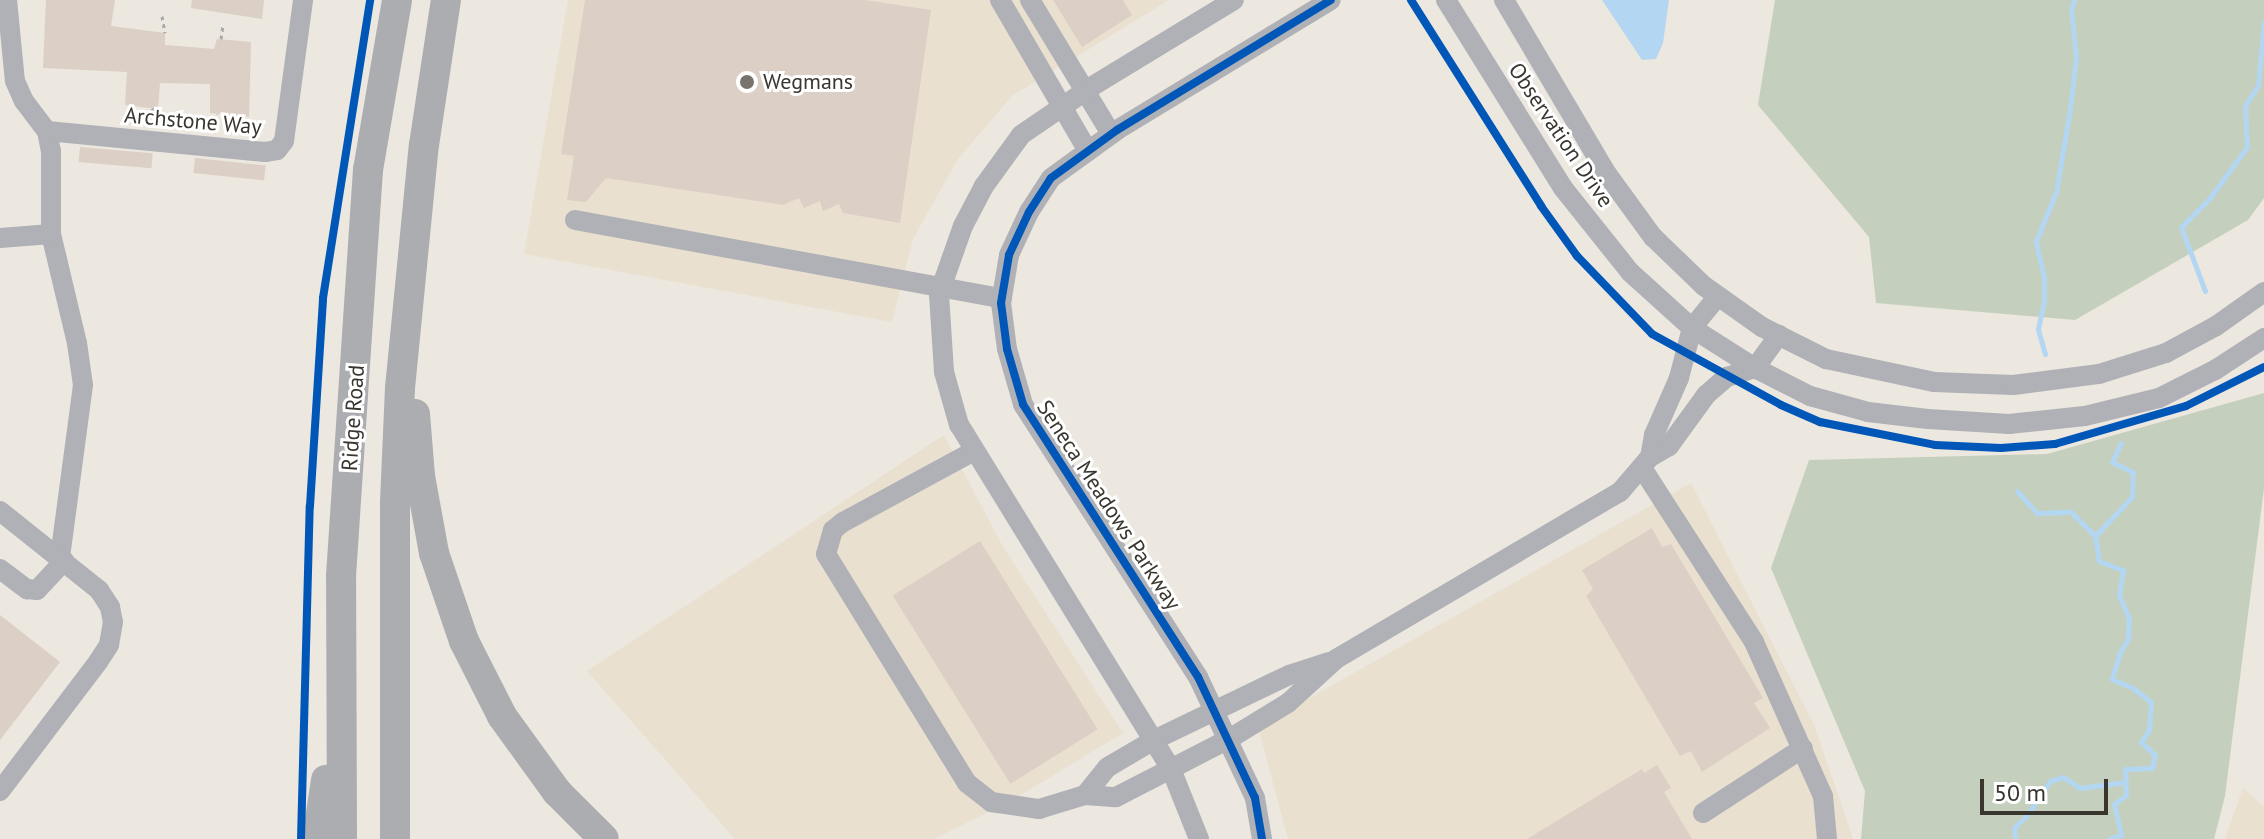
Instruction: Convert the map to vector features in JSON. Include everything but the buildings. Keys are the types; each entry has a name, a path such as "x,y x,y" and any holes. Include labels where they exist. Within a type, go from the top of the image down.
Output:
{"highway":[{"name":"Ridge Road","path":"342,839 341,576 368,170 397,0"},
{"name":"Ridge Road","path":"395,839 395,502 400,388 424,145 446,0"},
{"path":"415,242 415,426 420,476 434,553 464,641 502,716 557,792 604,839"},
{"path":"317,839 341,683"}],"street":[{"path":"0,569 27,589 37,590 62,559 83,385 77,343 51,234 51,151 47,131 24,101 15,81 7,0"},
{"name":"Archstone Way","path":"47,131 265,152 277,150 284,141 303,0"},
{"path":"1000,0 1088,151"},
{"path":"1030,0 1111,134"},
{"path":"1199,839 1171,769 959,425 949,396 941,287 947,261 984,186 1021,135 1085,91 1234,0"},
{"name":"Seneca Meadows Parkway","path":"1262,839 1255,798 1216,711 1023,404 1007,349 1002,298 1009,255 1029,212 1051,178 1111,134 1331,0"},
{"name":"Observation Drive","path":"1446,0 1563,188 1630,272 1692,328 1755,368 1810,396 1868,412 2009,424 2085,416 2159,398 2215,370 2264,338"},
{"name":"Observation Drive","path":"1504,0 1607,174 1653,237 1718,296 1779,335 1826,359 1934,382 2013,385 2099,374 2166,353 2216,326 2264,292"},
{"path":"575,220 1002,298"},
{"path":"0,238 51,234"},
{"path":"1718,296 1692,328 1679,378 1654,435 1646,463 1754,642 1823,796 1827,839"},
{"path":"1085,795 1108,767 1154,740 1289,675 1336,659 1620,492 1646,463 1669,446 1706,395 1727,377 1755,368 1779,335"},
{"path":"974,451 843,522 833,530 826,554 955,767 979,796 1003,806 1039,809 1085,795 1116,797 1229,739 1288,703 1336,659"},
{"path":"0,511 99,590 110,607 113,622 109,645 0,791"},
{"path":"1703,813 1803,748"}],"path":[{"path":"162,16 165,33"},
{"path":"221,39 223,24"}],"shaded area":[{"path":"568,0 1169,0 1012,96 958,159 913,239 892,322 524,254"},
{"path":"944,435 1002,545 1123,733 1014,799 934,839 735,839 587,671"},
{"path":"1691,483 1815,727 1853,839 1288,839 1258,727"},
{"path":"2243,788 2264,807 2264,839 2225,839"}],"green space":[{"path":"1775,0 2264,0 2264,198 2248,220 2075,320 1876,303 1869,237 1758,105"},
{"path":"2264,393 2264,488 2225,796 2214,839 1861,839 1865,791 1771,568 1809,460 2047,454"}],"water":[{"path":"1602,0 1669,0 1663,43 1656,59 1642,60"}],"waterway":[{"path":"2045,354 2038,329 2044,300 2044,277 2036,241 2056,192 2070,109 2076,57 2071,9 2074,0"},
{"path":"2205,291 2181,227 2209,199 2247,147 2245,106 2258,85 2264,22"},
{"path":"2095,536 2132,497 2133,472 2112,462 2121,443"},
{"path":"2017,491 2037,513 2071,512 2095,536 2099,561 2123,570 2119,595 2129,619 2128,639 2120,652 2112,679 2133,688 2151,702 2149,730 2141,742 2155,755 2152,768 2125,769 2126,795 2114,804 2121,835 2109,839"},
{"path":"2015,839 2014,828 2027,815 2050,781 2063,777 2080,788 2126,782"}],"cycle path":[{"path":"301,839 310,506 323,298 370,0"},
{"path":"1262,839 1255,798 1198,677 1023,404 1007,349 1001,303 1009,255 1029,212 1051,178 1117,130 1331,0"},
{"path":"1411,0 1541,206 1577,256 1652,334 1781,405 1820,422 1935,445 2001,448 2055,444 2186,406 2264,367"}],"place":[{"name":"Wegmans","path":"747,82"}]}
